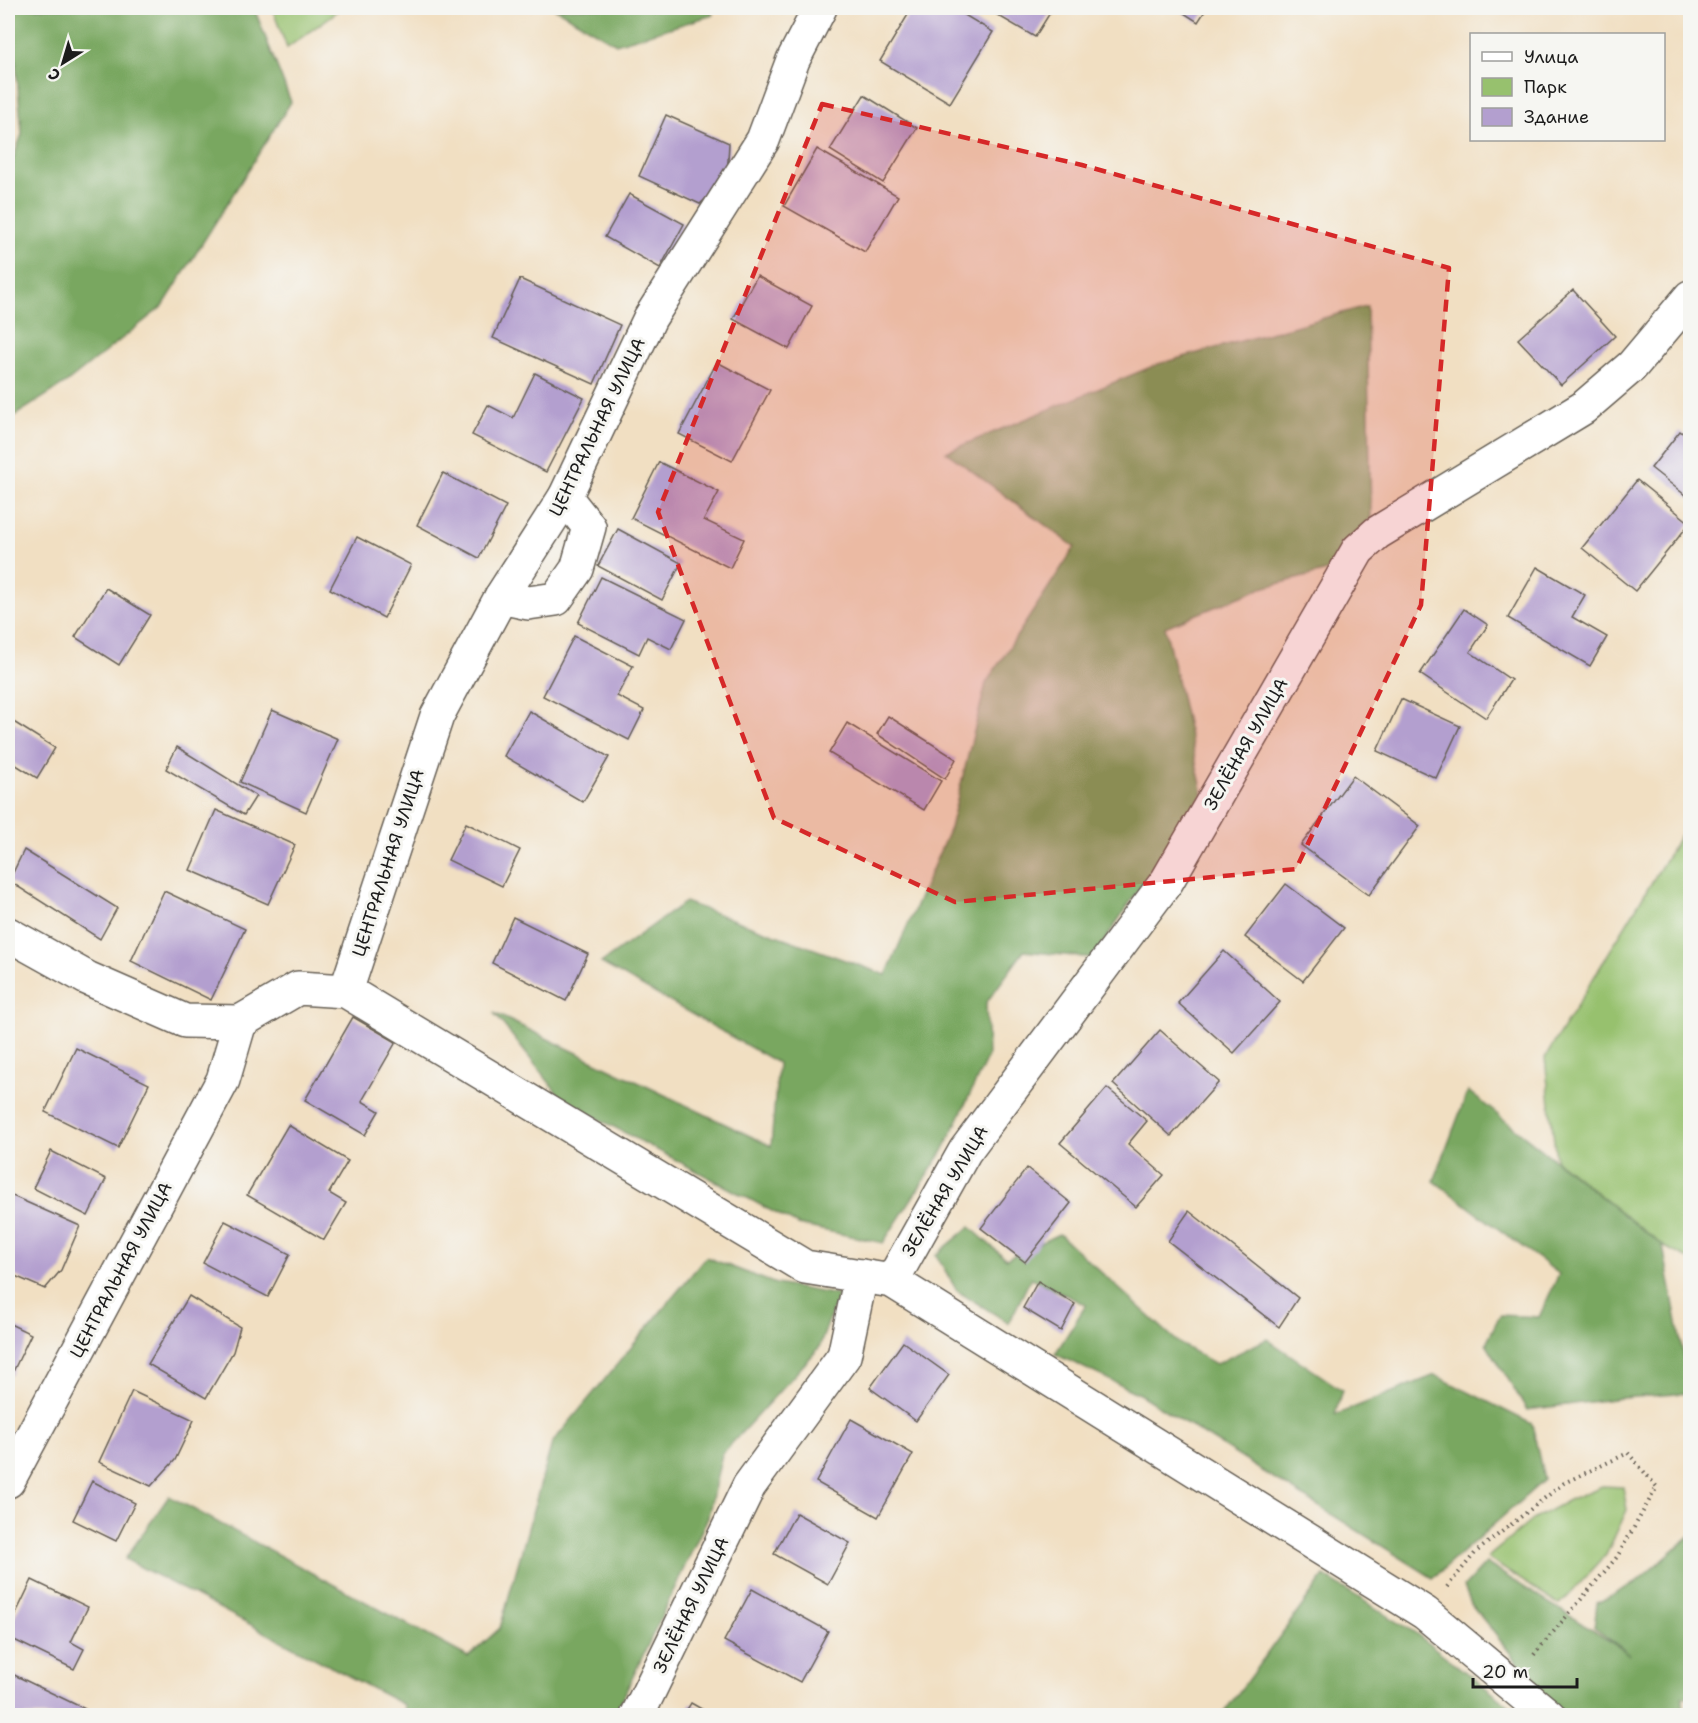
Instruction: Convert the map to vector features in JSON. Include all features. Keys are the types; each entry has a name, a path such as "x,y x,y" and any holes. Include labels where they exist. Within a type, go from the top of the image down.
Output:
{"street":[{"name":"ЦЕНТРАЛЬНАЯ УЛИЦА","path":"346,991 437,716 501,597 566,497 650,318 763,140 792,60 820,8"},
{"name":"ЗЕЛЁНАЯ УЛИЦА","path":"637,1716 749,1486 844,1356 876,1279 965,1151 1167,881 1358,550 1377,533 1582,408 1632,366 1690,297"},
{"path":"501,597 528,603 556,599 577,569 588,526 566,497"},
{"path":"8,934 87,978 185,1021 240,1022 298,988 346,991 805,1267 876,1279 1425,1613 1549,1716"},
{"name":"ЦЕНТРАЛЬНАЯ УЛИЦА","path":"8,1481 223,1080 240,1022"}],"path":[{"path":"1425,1613 1476,1552 1564,1483 1628,1453 1657,1487 1617,1557 1510,1683"}],"highlighted area":[{"path":"822,104 1082,165 1449,268 1421,605 1296,869 955,902 774,818 658,512"}],"green space":[{"path":"11,8 254,8 291,102 163,306 66,383 8,420 8,173 22,134"},
{"path":"272,8 342,8 287,48"},
{"path":"554,8 711,8 713,15 616,44"},
{"path":"1367,306 1371,518 1327,571 1262,588 1165,627 1203,793 1093,958 1024,951 986,1003 988,1056 943,1151 883,1243 798,1225 563,1100 494,1013 771,1146 778,1063 601,963 685,902 886,975 950,828 986,683 1075,547 946,452 1158,364"},
{"path":"1690,819 1690,1260 1663,1246 1556,1160 1545,1058"},
{"path":"1468,1091 1663,1246 1690,1393 1622,1398 1527,1410 1486,1343 1500,1315 1539,1317 1559,1274 1434,1181"},
{"path":"970,1227 1006,1259 1059,1234 1180,1344 1216,1364 1267,1339 1342,1390 1335,1415 1435,1375 1532,1424 1544,1480 1433,1578 1141,1395 1055,1354 1086,1305 1031,1278 1009,1323 957,1291 936,1255"},
{"path":"706,1257 776,1284 838,1295 819,1348 722,1454 708,1517 615,1715 405,1715 404,1705 125,1559 169,1496 468,1657 500,1628 552,1443"},
{"path":"1602,1486 1623,1487 1627,1510 1606,1555 1560,1605 1487,1558 1532,1520 1569,1500"},
{"path":"1690,1536 1690,1698 1682,1696 1683,1715 1567,1715 1546,1698 1471,1604 1464,1587 1486,1563 1630,1654 1594,1628 1597,1603 1635,1583"},
{"path":"1324,1576 1414,1632 1521,1715 1222,1715"}],"building":[{"path":"912,8 953,8 993,32 950,103 880,61"},
{"path":"985,8 1053,8 1035,37"},
{"path":"1176,8 1207,8 1198,22"},
{"path":"864,95 917,128 883,183 830,150"},
{"path":"666,115 729,143 727,178 700,204 639,176"},
{"path":"817,149 898,196 865,252 784,206"},
{"path":"629,194 684,224 660,268 605,237"},
{"path":"757,276 812,306 789,349 733,319"},
{"path":"520,279 620,325 594,384 493,338"},
{"path":"1573,290 1615,336 1561,385 1518,339"},
{"path":"717,362 770,390 732,461 679,434"},
{"path":"535,373 584,398 546,472 472,435 488,405 513,418"},
{"path":"1680,431 1690,439 1690,499 1651,468"},
{"path":"659,462 719,492 704,520 744,539 730,568 631,518"},
{"path":"443,473 506,506 479,558 417,525"},
{"path":"1637,480 1690,523 1635,591 1582,548"},
{"path":"618,529 681,563 662,600 598,566"},
{"path":"357,537 411,565 384,618 330,589"},
{"path":"1537,567 1585,595 1572,617 1607,637 1590,666 1508,618"},
{"path":"601,577 686,619 671,649 647,637 639,654 578,623"},
{"path":"106,588 150,615 119,665 75,637"},
{"path":"1464,609 1488,625 1470,652 1511,680 1486,718 1420,674"},
{"path":"574,636 633,666 617,696 644,710 629,740 543,696"},
{"path":"1401,699 1460,726 1436,778 1377,751"},
{"path":"272,710 338,739 306,812 240,782"},
{"path":"529,711 609,757 583,802 504,756"},
{"path":"888,716 956,759 945,779 877,734"},
{"path":"12,721 55,748 37,778 8,760 8,731"},
{"path":"847,723 941,781 924,810 829,753"},
{"path":"177,747 256,796 244,815 166,769"},
{"path":"1353,776 1420,826 1369,895 1301,845"},
{"path":"216,810 295,845 268,904 190,870"},
{"path":"466,823 520,850 502,886 448,860"},
{"path":"24,850 117,908 100,939 9,881"},
{"path":"1286,884 1344,928 1303,981 1245,937"},
{"path":"164,891 245,929 211,1000 131,961"},
{"path":"513,917 588,954 566,1001 492,963"},
{"path":"1224,951 1280,1002 1234,1053 1178,1003"},
{"path":"353,1017 396,1042 362,1101 379,1111 365,1135 305,1100"},
{"path":"1160,1030 1219,1082 1171,1136 1113,1084"},
{"path":"76,1048 149,1084 118,1148 45,1112"},
{"path":"1107,1088 1147,1121 1128,1144 1164,1175 1136,1207 1060,1143"},
{"path":"288,1125 348,1161 329,1193 346,1203 324,1240 247,1195"},
{"path":"51,1151 106,1179 88,1216 33,1188"},
{"path":"1027,1168 1071,1203 1025,1262 981,1228"},
{"path":"8,1194 80,1226 61,1270 45,1289 8,1273"},
{"path":"1189,1211 1298,1298 1279,1327 1168,1241"},
{"path":"225,1221 290,1254 268,1297 203,1263"},
{"path":"1038,1281 1075,1304 1061,1331 1023,1308"},
{"path":"189,1296 240,1327 233,1352 206,1398 148,1364"},
{"path":"8,1323 31,1334 11,1376 8,1374"},
{"path":"903,1342 949,1375 916,1421 870,1388"},
{"path":"132,1391 194,1420 175,1460 151,1486 99,1462"},
{"path":"851,1419 913,1454 878,1517 816,1482"},
{"path":"92,1481 135,1503 116,1541 73,1520"},
{"path":"796,1513 850,1543 828,1584 774,1554"},
{"path":"32,1580 88,1607 71,1642 84,1649 74,1669 8,1637 8,1630"},
{"path":"752,1589 828,1631 800,1682 724,1641"},
{"path":"8,1672 85,1709 84,1716 8,1716"},
{"path":"691,1703 714,1716 683,1716"}]}
